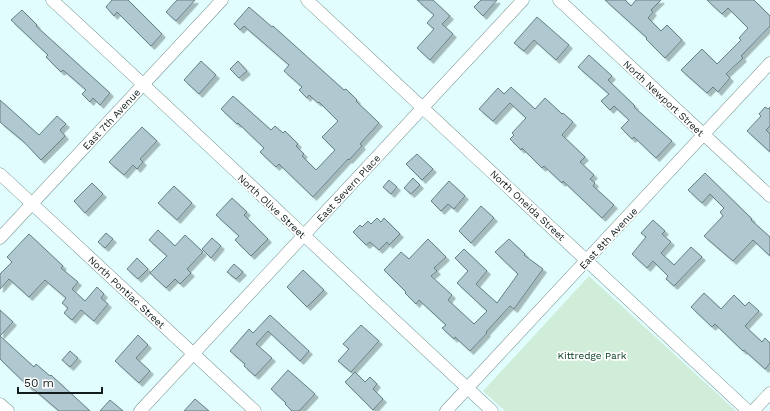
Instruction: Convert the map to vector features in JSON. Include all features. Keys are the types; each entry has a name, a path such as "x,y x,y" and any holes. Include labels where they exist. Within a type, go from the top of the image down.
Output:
{"street":[{"name":"North Olive Street","path":"52,0 492,411"},
{"name":"East 7th Avenue","path":"0,238 222,0"},
{"name":"North Oneida Street","path":"307,0 748,411"},
{"name":"East Severn Place","path":"140,411 523,0"},
{"name":"North Newport Street","path":"559,0 770,196"},
{"name":"East 8th Avenue","path":"446,411 770,64"},
{"name":"North Pontiac Street","path":"0,174 255,411"},
{"path":"753,411 770,393"},
{"path":"0,404 8,411"}],"green space":[{"name":"Kittredge Park","path":"589,276 736,411 505,411 483,391"}],"building":[{"path":"112,0 128,0 162,34 151,46 117,12 114,16 106,7"},
{"path":"177,0 195,0 176,21 166,12"},
{"path":"417,0 433,0 450,16 442,24 453,34 430,60 417,48 434,29 427,23 434,15"},
{"path":"481,0 497,0 483,16 474,7"},
{"path":"605,0 626,0 631,6 636,0 661,0 651,10 653,12 648,18 661,31 667,25 682,40 665,58 646,39 647,38"},
{"path":"707,0 754,0 770,16 770,26 741,56 743,58 726,74 730,78 718,92 713,87 707,93 681,70 702,49 717,64 741,40 739,38 748,28 728,8 722,14"},
{"path":"249,7 272,27 273,26 344,90 346,89 379,123 360,144 362,146 313,197 279,164 276,167 260,152 264,148 221,109 233,96 271,130 275,126 283,133 285,131 298,144 296,146 304,154 302,156 316,170 335,150 322,137 338,121 319,102 318,103 309,95 307,98 299,90 302,87 284,71 289,65 244,26 240,30 234,24"},
{"path":"22,10 37,25 36,26 110,93 100,105 93,98 90,102 82,94 86,90 63,70 61,72 46,57 48,55 11,20"},
{"path":"537,17 569,45 556,60 534,40 524,51 514,43"},
{"path":"589,55 612,76 608,80 635,106 634,107 672,141 656,158 634,137 632,139 621,128 629,120 614,106 610,110 601,101 609,94 578,67"},
{"path":"201,61 216,75 199,94 184,80"},
{"path":"238,61 247,71 239,78 230,69"},
{"path":"511,87 535,109 545,98 573,122 562,135 585,157 580,162 594,175 590,179 595,183 593,186 614,205 602,218 563,181 562,183 544,166 542,168 522,148 521,150 510,139 514,135 512,133 526,118 510,103 493,121 479,109 498,88 504,94"},
{"path":"0,100 39,135 57,116 66,124 60,130 65,136 41,160 24,142 0,122"},
{"path":"765,107 768,109 770,107 770,126 766,130 770,134 770,152 747,131 761,116 759,114"},
{"path":"142,127 157,141 140,159 143,162 137,169 133,165 124,175 109,162"},
{"path":"417,154 433,169 422,180 406,164"},
{"path":"705,173 752,219 751,220 770,237 770,256 753,240 733,261 704,236 723,216 720,212 724,208 710,194 702,203 688,190"},
{"path":"413,178 420,185 411,194 404,188"},
{"path":"389,180 397,187 391,194 383,187"},
{"path":"449,181 465,196 454,209 448,204 441,211 431,201"},
{"path":"92,183 103,194 85,213 74,201"},
{"path":"174,186 192,203 177,220 158,203"},
{"path":"232,198 247,212 244,215 268,239 251,256 235,240 239,236 216,215"},
{"path":"481,206 494,218 471,243 459,231"},
{"path":"377,218 381,222 384,218 400,234 389,245 387,242 379,250 370,242 366,245 353,232 360,225 362,227 368,221 371,224"},
{"path":"653,220 665,231 662,234 671,242 661,253 674,265 691,247 702,257 674,286 666,279 668,276 653,261 647,268 632,254 646,237 641,233"},
{"path":"158,230 175,246 185,235 203,252 187,269 191,273 180,284 175,279 166,288 150,273 167,256 149,240"},
{"path":"106,233 113,239 105,248 98,242"},
{"path":"29,234 63,266 61,268 78,282 72,289 85,301 97,287 104,294 101,298 108,304 94,321 81,310 72,320 64,313 68,308 62,303 66,298 45,280 29,297 9,279 0,289 0,274 12,262 7,257"},
{"path":"212,238 221,246 211,258 202,249"},
{"path":"428,239 446,257 434,268 437,271 431,276 452,295 448,300 474,324 487,311 457,283 468,271 455,258 464,249 487,271 476,284 497,303 518,274 495,252 509,239 525,254 524,255 543,269 514,309 510,306 470,351 455,337 454,339 442,328 446,325 419,300 416,304 384,270 401,252 409,259"},
{"path":"137,258 148,269 138,279 127,269"},
{"path":"234,264 243,272 236,279 227,272"},
{"path":"303,270 324,290 307,307 287,287"},
{"path":"704,293 721,309 734,295 745,306 749,302 759,311 745,326 762,342 765,338 770,343 770,363 765,369 744,350 743,351 715,324 712,327 691,307"},
{"path":"0,310 13,322 0,336"},
{"path":"270,315 309,351 300,361 268,331 256,344 272,358 255,376 244,366 245,364 230,351 249,329 253,333"},
{"path":"361,325 379,341 351,372 338,361 349,349 343,344"},
{"path":"138,335 148,345 136,358 150,371 139,383 115,361"},
{"path":"0,336 34,367 36,364 50,376 51,375 90,411 59,411 31,387 30,388 0,359"},
{"path":"70,351 78,358 70,367 62,360"},
{"path":"288,370 315,394 299,411 292,411 271,389"},
{"path":"355,372 365,382 370,377 377,384 373,389 383,399 373,410 345,382"},
{"path":"195,399 209,411 184,411"},
{"path":"110,400 123,411 100,411"}]}
